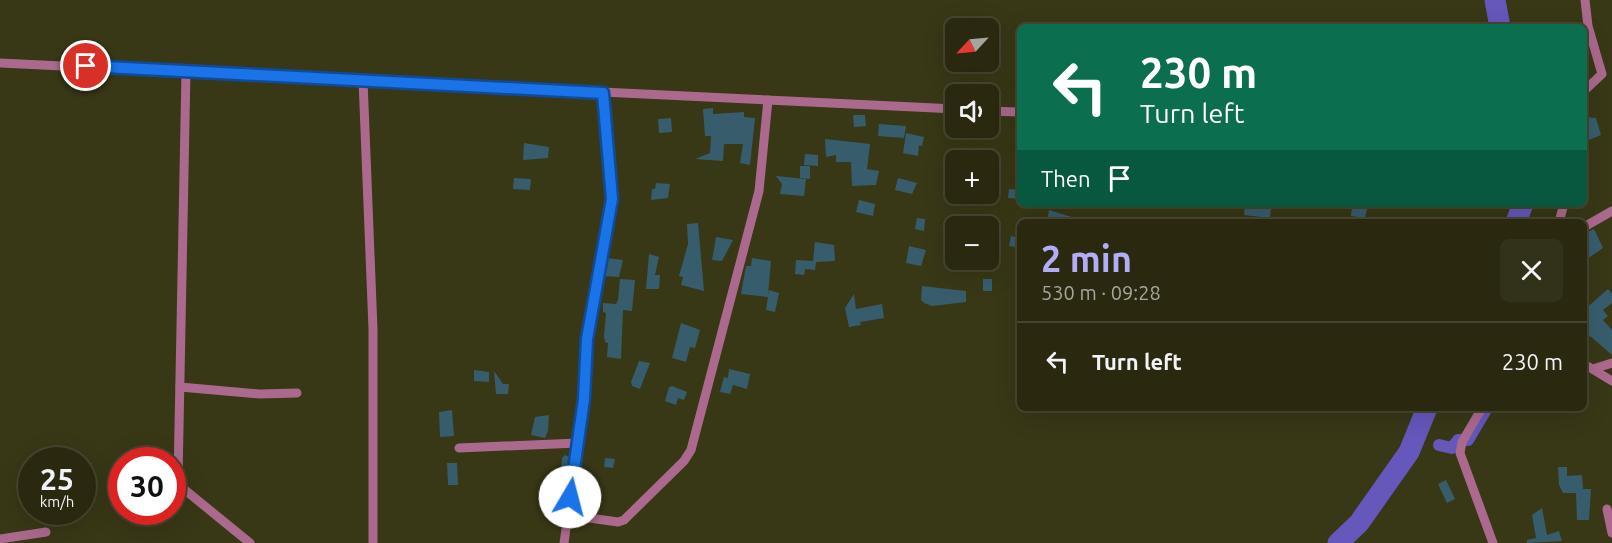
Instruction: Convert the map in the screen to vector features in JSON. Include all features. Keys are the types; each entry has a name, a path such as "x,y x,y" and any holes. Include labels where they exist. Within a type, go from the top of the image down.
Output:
{"street":[{"path":"1585,0 1588,26 1607,73 1587,89"},
{"path":"0,63 945,108"},
{"path":"186,71 179,483 250,543"},
{"path":"363,80 373,328 373,543"},
{"path":"564,543 578,443 587,339 612,199 603,93"},
{"path":"568,515 618,522 624,520 684,461 691,450 759,191 768,100"},
{"path":"999,111 1017,112"},
{"path":"1587,225 1612,211"},
{"path":"1593,369 1612,363"},
{"path":"1587,366 1612,381"},
{"path":"180,387 227,392 297,393"},
{"path":"1480,411 1462,442 1460,453 1493,543"},
{"path":"459,448 578,443"},
{"path":"1608,508 1612,533"},
{"path":"0,539 46,531"}],"building":[{"path":"713,108 713,114 744,112 744,117 755,118 750,165 740,163 743,144 724,144 723,161 695,159 710,153 711,136 705,136 703,109"},
{"path":"853,115 865,115 866,126 854,127"},
{"path":"1587,117 1596,118 1601,135 1587,141"},
{"path":"671,118 672,132 659,133 658,119"},
{"path":"879,124 906,126 904,138 878,136"},
{"path":"906,133 924,137 922,146 919,145 918,156 903,153"},
{"path":"825,139 870,144 867,169 879,171 876,185 852,186 851,162 836,162 836,155 826,157"},
{"path":"524,143 549,147 548,158 523,160"},
{"path":"805,154 818,155 818,166 804,165"},
{"path":"800,166 810,166 810,179 800,178"},
{"path":"776,176 806,179 804,196 780,194 782,184"},
{"path":"514,178 531,179 530,190 513,189"},
{"path":"898,178 917,183 912,194 895,190"},
{"path":"656,183 670,184 668,198 651,200 652,189 655,189"},
{"path":"1009,189 1017,190 1017,199 1008,198"},
{"path":"859,200 875,204 873,216 856,212"},
{"path":"1245,207 1271,208 1270,218 1244,215"},
{"path":"1352,207 1367,209 1365,218 1351,216"},
{"path":"1049,210 1075,218 1075,219 1048,219"},
{"path":"917,218 925,219 924,231 915,229"},
{"path":"698,223 704,291 681,285 683,277 679,276 688,244 687,224"},
{"path":"1594,229 1603,248 1587,259 1587,232"},
{"path":"1011,236 1017,237 1017,247 1009,246"},
{"path":"716,237 733,240 722,261 712,260"},
{"path":"815,242 834,245 835,261 816,262 815,270 805,269 804,275 795,274 796,260 813,261"},
{"path":"909,246 926,250 921,266 906,263"},
{"path":"649,254 659,257 655,275 660,275 659,289 646,289"},
{"path":"607,258 623,260 619,277 603,276"},
{"path":"752,258 771,261 768,295 769,290 779,293 775,312 766,310 768,297 741,294 746,266 751,266"},
{"path":"620,279 635,280 632,311 623,310 621,359 607,357 608,343 605,342 604,336 606,313 603,312 603,303 616,304"},
{"path":"983,279 992,279 992,291 983,291"},
{"path":"922,286 966,291 966,302 932,306 921,300"},
{"path":"1608,289 1612,294 1612,303 1603,310 1608,316 1603,320 1612,330 1612,355 1590,336 1587,338 1587,307"},
{"path":"854,294 856,309 882,304 884,318 860,322 861,325 849,327 845,308"},
{"path":"681,323 700,330 695,348 690,347 686,362 672,358"},
{"path":"639,361 650,363 640,389 632,386 631,382"},
{"path":"729,369 750,374 747,389 733,385 730,394 720,392 724,377 728,378"},
{"path":"474,370 489,372 489,382 474,381"},
{"path":"494,371 503,384 509,384 508,394 496,394"},
{"path":"669,387 687,392 684,400 678,398 676,405 665,401"},
{"path":"452,410 454,436 440,437 439,412"},
{"path":"549,415 545,438 531,435 535,417"},
{"path":"565,455 569,457 567,474 561,474 562,458"},
{"path":"605,458 615,459 613,468 604,467"},
{"path":"447,463 457,463 458,485 448,485"},
{"path":"1558,467 1567,467 1567,476 1582,475 1583,489 1591,489 1589,520 1577,520 1576,493 1563,493 1559,485"},
{"path":"1446,480 1455,499 1447,503 1438,484"},
{"path":"1542,508 1547,535 1559,531 1562,541 1527,543 1527,540 1536,538 1532,515"}],"waterway":[{"path":"1495,0 1499,24"},
{"path":"1517,219 1522,207"},
{"path":"1338,543 1359,523 1409,452 1426,411"},
{"path":"1439,445 1452,448 1458,440 1468,440 1485,411"}],"route":[{"path":"86,66 603,93 612,199 598,266 587,339 584,399 570,497"}]}
